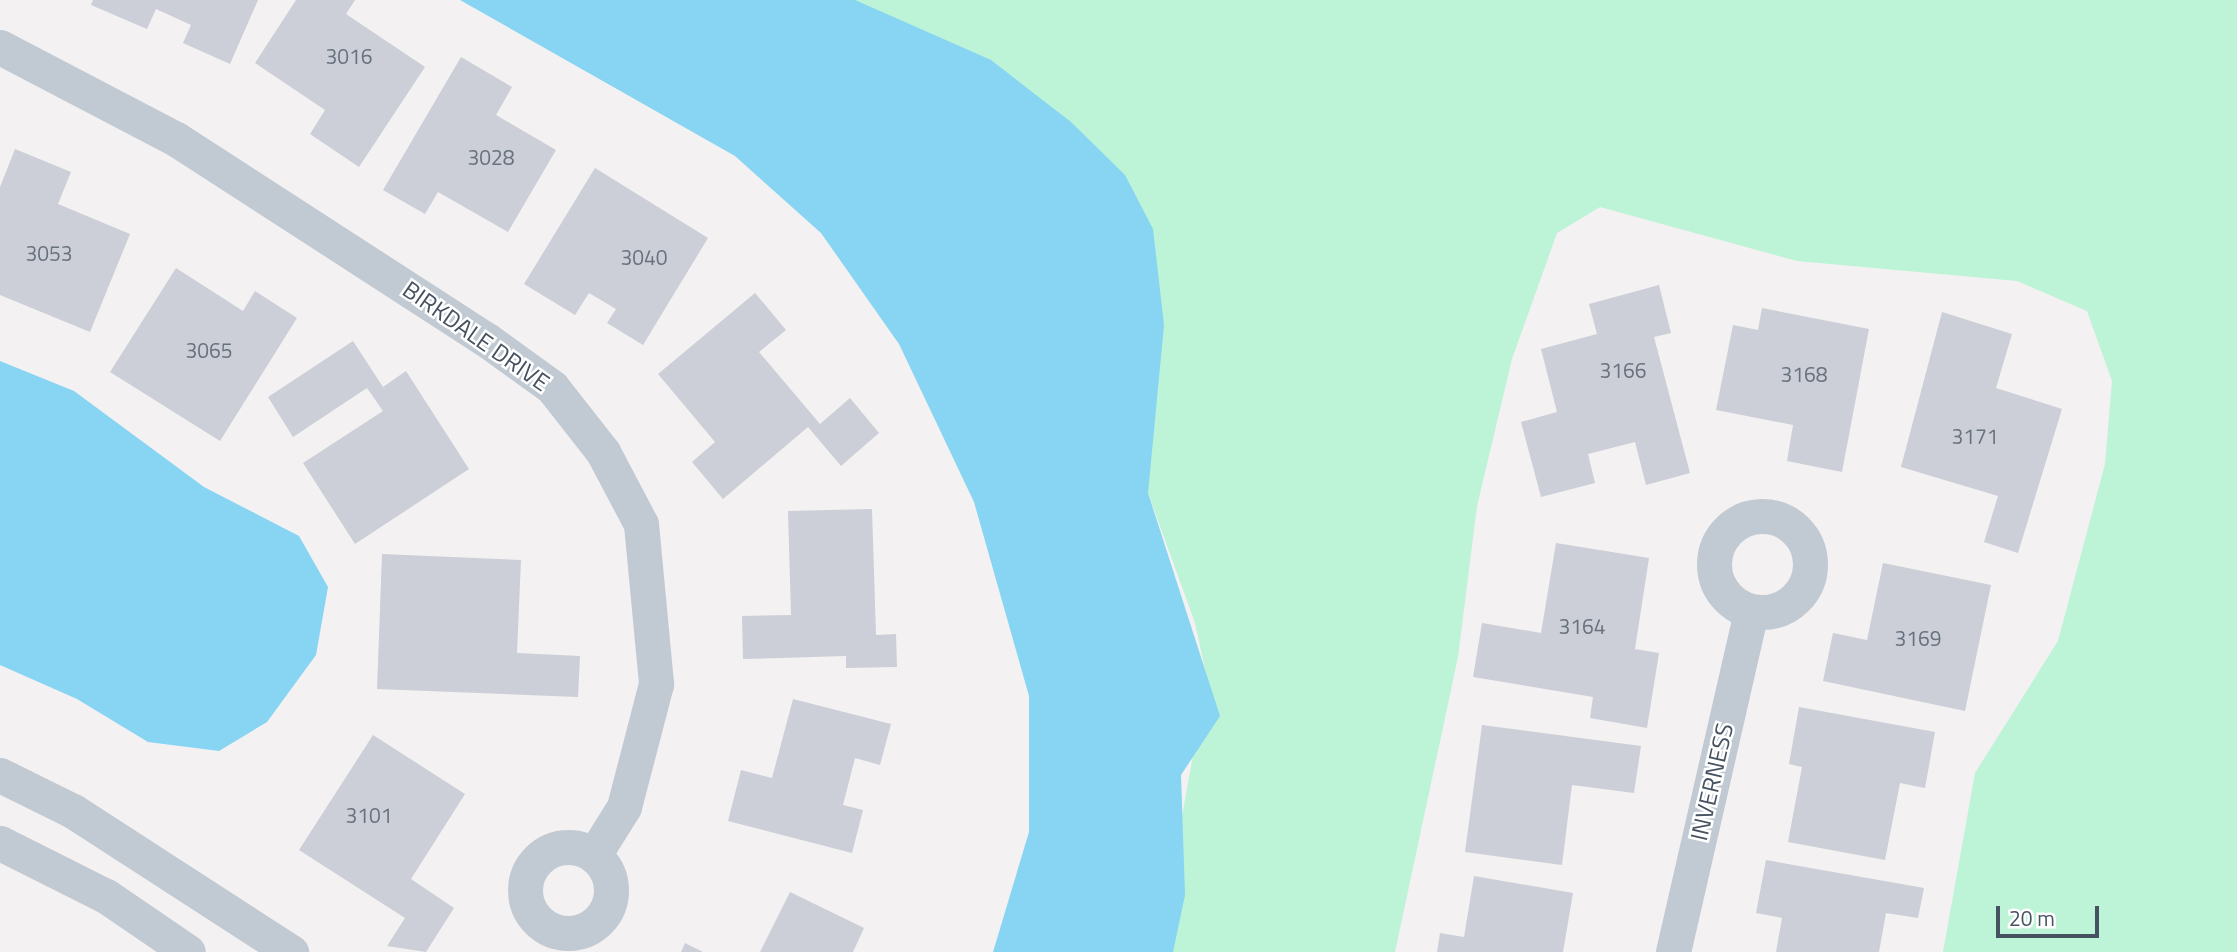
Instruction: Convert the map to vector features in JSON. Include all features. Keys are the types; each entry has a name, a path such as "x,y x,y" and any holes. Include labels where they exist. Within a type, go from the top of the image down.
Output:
{"street":[{"name":"BIRKDALE DRIVE","path":"0,47 176,139 487,340 552,387 603,453 641,524 656,684 624,807 594,855"},
{"name":"INVERNESS","path":"1673,952 1751,612"},
{"path":"0,775 73,811 291,952"},
{"path":"0,843 106,896 188,952"}],"green space":[{"path":"855,0 2237,0 2237,952 1943,952 1975,773 2058,641 2105,464 2112,381 2087,311 2017,281 1797,261 1600,207 1557,233 1512,359 1477,506 1458,657 1395,952 1171,952 1179,833 1207,678 1195,623 1148,493 1152,422"}],"water":[{"path":"460,0 855,0 991,60 1071,122 1125,175 1153,229 1164,325 1148,493 1220,716 1181,775 1185,895 1173,952 993,952 1029,832 1029,696 974,502 899,344 821,233 735,156"},
{"path":"0,361 74,391 204,487 299,536 328,587 316,655 267,722 219,751 148,742 77,699 0,665"}],"building":[{"path":"93,0 258,0 230,64 183,43 191,25 156,9 147,29 91,5"},
{"path":"296,0 355,0 346,14 425,67 359,167 310,134 325,110 255,63"},
{"path":"461,57 512,87 496,115 556,150 508,232 438,192 425,214 383,190"},
{"path":"15,149 71,172 58,204 130,234 90,332 0,295 0,187"},
{"path":"595,168 708,238 643,345 607,323 616,309 589,293 575,315 524,284"},
{"path":"176,268 243,311 255,291 297,318 220,441 110,372"},
{"path":"1659,285 1671,333 1654,337 1690,473 1646,485 1635,442 1588,454 1595,483 1541,497 1521,422 1557,412 1541,349 1597,334 1589,304"},
{"path":"755,293 786,330 759,352 820,424 850,398 879,433 841,466 808,427 723,499 692,462 715,442 658,374"},
{"path":"1762,308 1869,329 1842,472 1787,461 1793,425 1716,410 1733,325 1758,330"},
{"path":"1942,312 2012,334 1996,388 2062,409 2018,553 1984,542 1998,496 1901,467"},
{"path":"353,341 383,387 406,371 469,469 355,544 303,463 383,411 367,388 293,437 268,397"},
{"path":"872,509 876,635 896,634 897,667 846,668 846,656 743,659 742,616 791,615 788,511"},
{"path":"1556,543 1649,558 1635,649 1659,653 1647,728 1590,718 1593,697 1473,677 1482,623 1541,633"},
{"path":"382,554 521,560 517,653 580,656 578,697 377,689"},
{"path":"1883,563 1991,585 1965,711 1823,681 1833,633 1867,640"},
{"path":"793,699 891,724 880,765 855,758 843,805 863,810 852,853 728,821 741,770 772,778"},
{"path":"1799,707 1935,732 1925,788 1900,783 1885,860 1788,842 1802,767 1789,764"},
{"path":"1482,725 1641,746 1634,793 1572,785 1562,865 1465,852"},
{"path":"373,735 465,794 411,879 454,908 426,952 387,946 405,918 299,850"},
{"path":"1766,860 1924,888 1918,918 1886,913 1879,952 1776,952 1782,918 1756,913"},
{"path":"1474,876 1573,893 1563,952 1437,952 1440,933 1464,937"},
{"path":"790,892 864,928 853,952 760,952"},
{"path":"685,943 703,952 681,952"}]}
